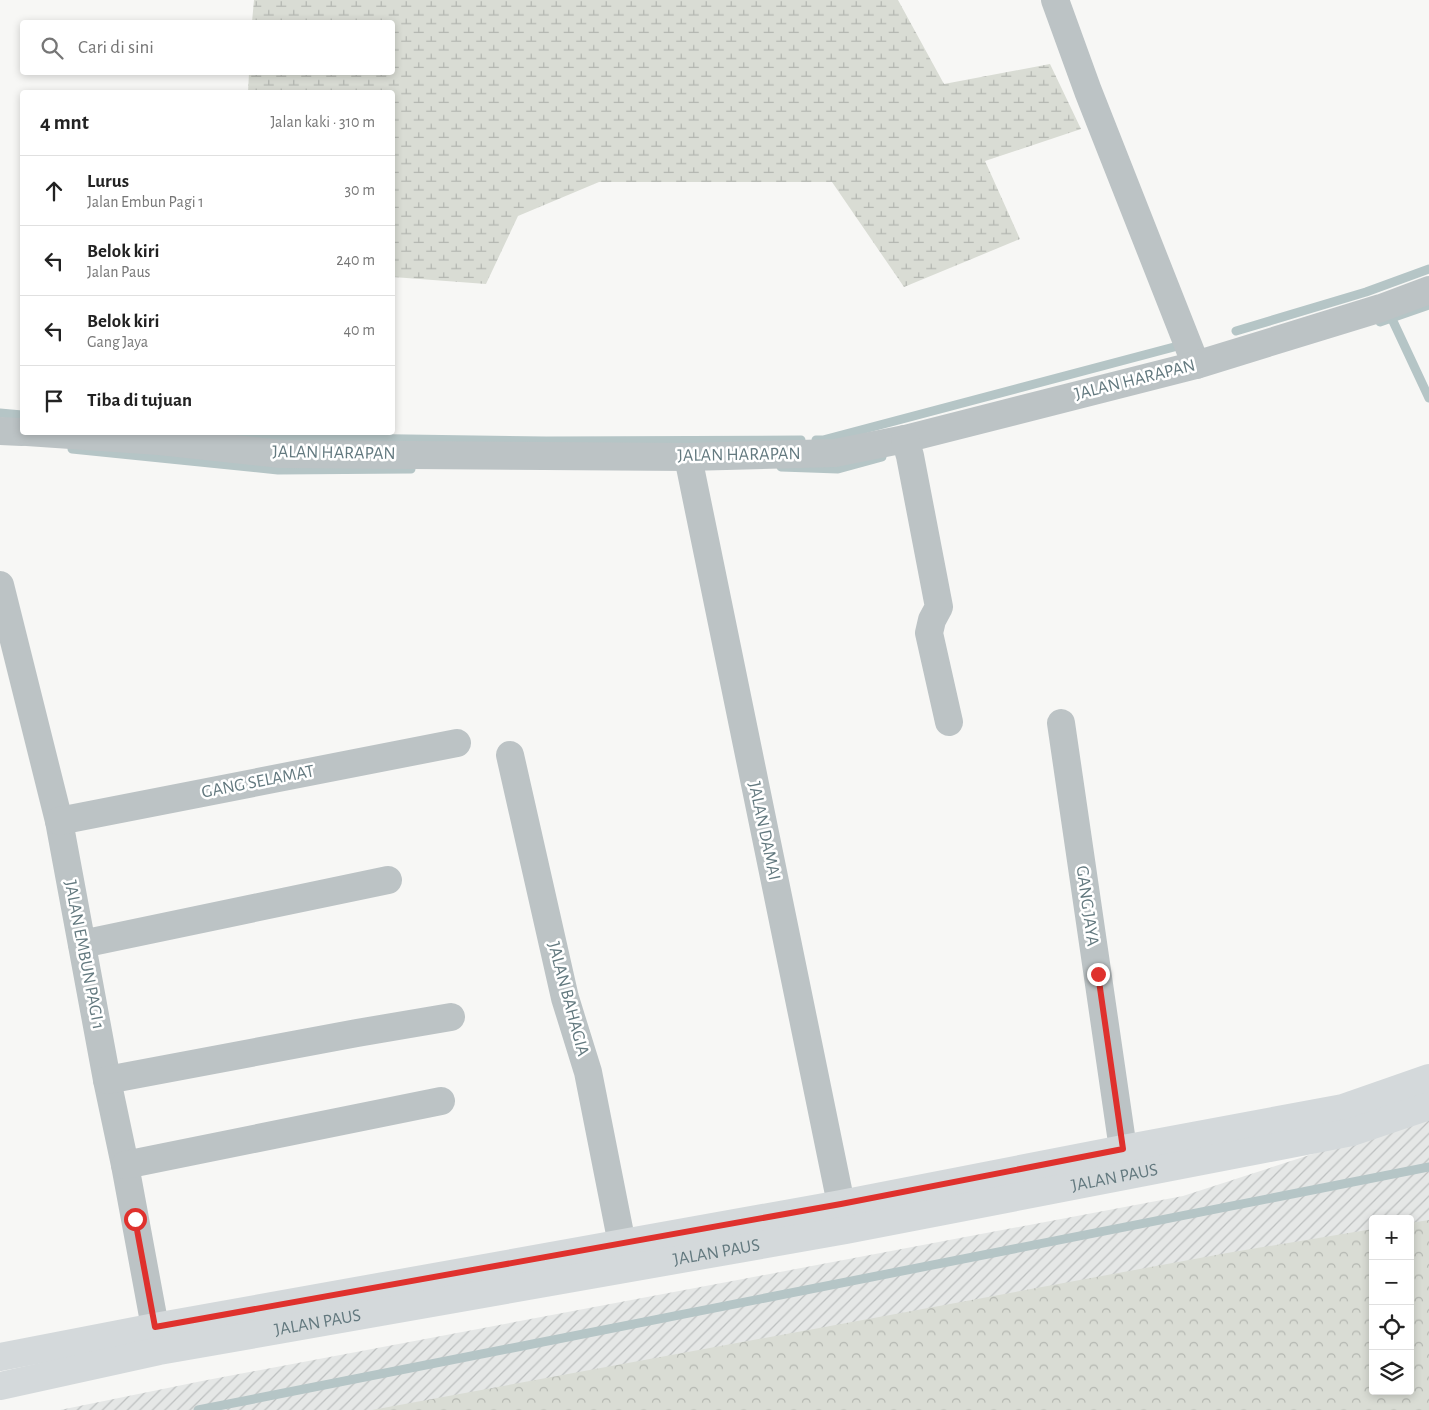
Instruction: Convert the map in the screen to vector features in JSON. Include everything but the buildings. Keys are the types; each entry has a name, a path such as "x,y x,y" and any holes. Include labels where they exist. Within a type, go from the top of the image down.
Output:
{"main road":[{"name":"JALAN PAUS","path":"0,1357 155,1327 841,1204 1343,1108 1429,1078"},
{"name":"JALAN PAUS","path":"0,1386 159,1351 846,1230 1352,1132 1429,1106"}],"street":[{"path":"1055,0 1088,91 1196,363"},
{"name":"JALAN HARAPAN","path":"126,435 159,436 281,454 689,465 907,447 1381,308 1429,290"},
{"path":"0,431 20,432"},
{"path":"907,447 939,607 928,633 949,722"},
{"name":"JALAN DAMAI","path":"689,465 841,1204"},
{"name":"JALAN EMBUN PAGI 1","path":"0,585 58,821 155,1327"},
{"name":"GANG JAYA","path":"1060,723 1123,1149"},
{"name":"GANG SELAMAT","path":"58,821 457,743"},
{"name":"JALAN BAHAGIA","path":"510,755 565,998 588,1072 622,1244"},
{"path":"82,944 388,880"},
{"path":"107,1080 357,1033 451,1018"},
{"path":"125,1165 442,1102"}],"shaded area":[{"path":"1429,1115 1429,1410 60,1410 202,1381 1183,1196"}],"green space":[{"path":"254,0 898,0 944,84 1050,64 1081,129 985,161 1020,239 904,287 832,182 599,182 518,216 486,284 395,277 395,90 248,90 249,75 395,75 395,20 252,20"},
{"path":"1429,1220 1429,1410 372,1410 1227,1253 1369,1230 1369,1395 1414,1395 1414,1222"}],"waterway":[{"path":"1236,331 1366,292 1429,269"},
{"path":"1380,322 1429,305"},
{"path":"1392,319 1429,398"},
{"path":"816,440 823,440 1174,347"},
{"path":"0,413 20,415"},
{"path":"249,435 271,437 546,441 801,440"},
{"path":"72,449 278,470 411,469"},
{"path":"781,467 838,469 882,457"},
{"path":"198,1410 1429,1167"}],"route":[{"path":"135,1219 155,1327 603,1248 1123,1149 1098,974"}]}
